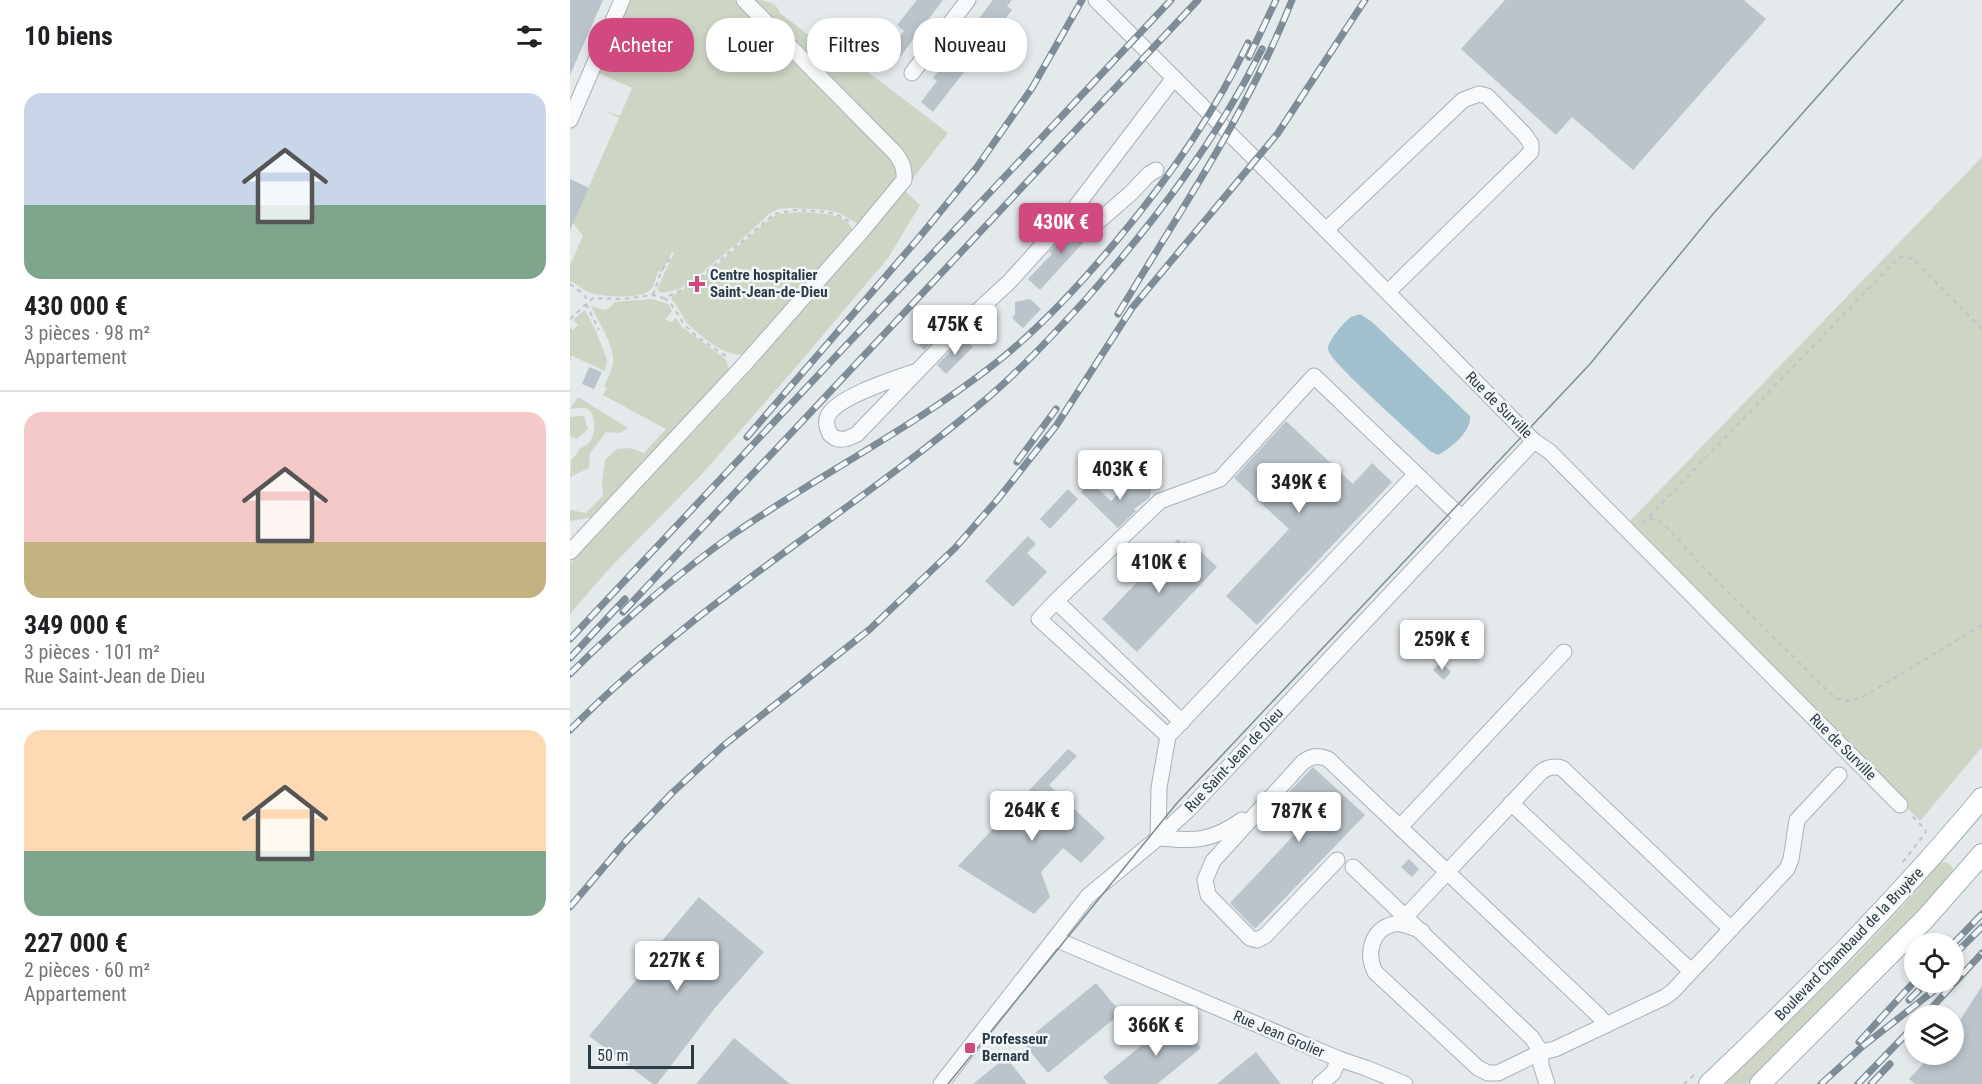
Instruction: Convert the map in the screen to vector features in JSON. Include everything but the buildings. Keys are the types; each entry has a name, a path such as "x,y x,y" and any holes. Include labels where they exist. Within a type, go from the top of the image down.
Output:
{"main road":[{"name":"Boulevard Chambaud de la Bruyère","path":"1704,1077 1759,1037 1896,897 1982,798"},
{"path":"1760,1084 1925,919 1982,854"}],"street":[{"path":"570,120 622,0"},
{"path":"570,552 742,368 861,232 903,180 905,172 903,164 896,154 744,0"},
{"path":"912,73 968,0"},
{"name":"Rue de Surville","path":"1096,0 1534,441 1549,451 1900,804"},
{"path":"917,371 862,392 839,404 828,416 827,424 830,434 838,440 857,434 957,330 1009,282 1077,206 1174,78"},
{"path":"1326,230 1463,100 1479,94 1486,96 1525,135 1531,144 1531,152 1527,158 1388,292"},
{"path":"1077,206 1093,220 1100,220 1156,170"},
{"path":"1168,736 1040,619 1160,501 1220,479 1314,375 1462,518"},
{"name":"Rue Saint-Jean de Dieu","path":"948,1081 1088,896 1191,807 1534,441"},
{"path":"1266,801 1240,822 1213,837 1187,840 1158,837 1159,788 1168,736 1416,474"},
{"path":"1056,601 1182,722"},
{"path":"1400,827 1564,652"},
{"path":"1337,860 1264,936 1257,939 1250,938 1208,896 1205,880 1213,861 1303,762 1318,756 1328,759 1448,871 1606,1025"},
{"path":"1406,916 1546,768 1555,766 1562,768 1731,929"},
{"path":"1422,931 1405,924 1393,924 1382,931 1373,940 1370,951 1371,963 1375,972 1467,1059 1488,1073 1498,1073 1665,997 1787,869 1791,859 1797,820 1839,775"},
{"path":"1512,803 1691,972"},
{"path":"1353,867 1532,1038 1541,1052 1541,1065 1547,1084"},
{"name":"Rue Jean Grolier","path":"1055,939 1339,1059 1405,1084"},
{"path":"1320,1084 1333,1073 1339,1059"}],"path":[{"path":"664,298 702,276 774,213 796,210 827,212 847,220 861,232"},
{"path":"653,295 661,272 672,255"},
{"path":"1982,329 1914,260 1904,256 1898,258 1650,518 1662,522 1705,569 1835,698 1846,701 1861,698 1982,625"},
{"path":"570,284 582,293 599,330"},
{"path":"570,319 587,302 599,298 623,299 653,295 664,298 673,305 685,326 742,368"},
{"name":"Boulevard Chambaud de la Bruyère","path":"1900,804 1925,829 1924,834 1902,862"},
{"path":"1684,1084 1704,1077"}],"green space":[{"path":"628,0 739,0 757,18 706,18 706,72 795,72 795,56 807,68 807,72 811,72 895,157 901,176 858,224 839,213 826,210 778,209 769,214 739,242 680,289 661,293 657,289 674,253 672,252 662,272 658,271 652,287 647,292 622,297 588,292 570,281 570,265 583,236 573,223 619,118 605,111 620,116 632,88 596,72 694,72 694,18 620,18"},
{"path":"750,0 772,3 786,18 766,18"},
{"path":"795,25 807,34 807,63 795,50"},
{"path":"815,72 868,72 948,133 904,190 909,176"},
{"path":"1982,157 1982,747 1920,821 1626,525"},
{"path":"904,190 920,205 888,258 702,474 608,570 570,614 570,563 744,378"},
{"path":"800,212 839,217 851,226 853,233 748,354 740,355 715,346 687,323 671,299 673,295 698,281 772,217"},
{"path":"652,299 668,304 672,311 665,319 671,322 676,318 682,327 723,357 727,362 729,373 595,517 570,521 570,510 586,513 603,496 605,460 617,449 630,448 644,453 666,429 603,395 613,364 612,350 591,306 604,310 614,302"},
{"path":"585,310 607,360 605,371 570,357 570,327 573,330 578,325 573,320"},
{"path":"578,397 628,428 620,433 606,432 590,453 589,468 570,477 571,460 579,449 588,444 594,430 594,419 589,410 570,409"},
{"path":"584,416 588,429 577,439 570,436 570,417"},
{"path":"1945,862 1951,865 1953,870 1943,883 1861,971 1747,1084 1723,1084 1835,977 1889,921 1939,864"}],"water":[{"path":"1360,314 1372,322 1470,416 1468,428 1464,433 1454,444 1438,455 1430,451 1358,384 1328,350 1330,342 1341,327 1351,317"}],"tram line":[{"path":"948,1084 1177,803 1590,364 1713,214 1903,0"}],"railway":[{"path":"747,437 977,167 1032,88 1082,0"},
{"path":"570,639 1171,0"},
{"path":"623,612 1198,0"},
{"path":"1249,57 1276,0"},
{"path":"1118,314 1234,121 1255,82 1292,0"},
{"path":"570,907 626,841 673,792 723,746 870,629 955,548 998,499 1056,426 1132,308 1278,133 1365,0"},
{"path":"570,674 649,600 713,549 766,512 895,433 958,391 1006,355 1040,324 1088,274 1155,193 1205,120 1248,43"},
{"path":"570,730 667,642 928,446 1021,367 1087,298 1160,210 1225,116 1262,49"},
{"path":"1017,462 1056,409"},
{"path":"570,658 625,599"},
{"path":"1964,933 1982,914"},
{"path":"1964,945 1982,927"},
{"path":"1934,1005 1982,953"},
{"path":"1859,1042 1904,993"},
{"path":"1909,1000 1916,993"},
{"path":"1821,1084 1863,1046 1931,993"},
{"path":"1858,1084 1904,1036"},
{"path":"1871,1084 1890,1064"}],"place":[{"name":"Centre hospitalier Saint-Jean-de-Dieu","path":"697,284"},
{"name":"Professeur Bernard","path":"970,1048"}]}
